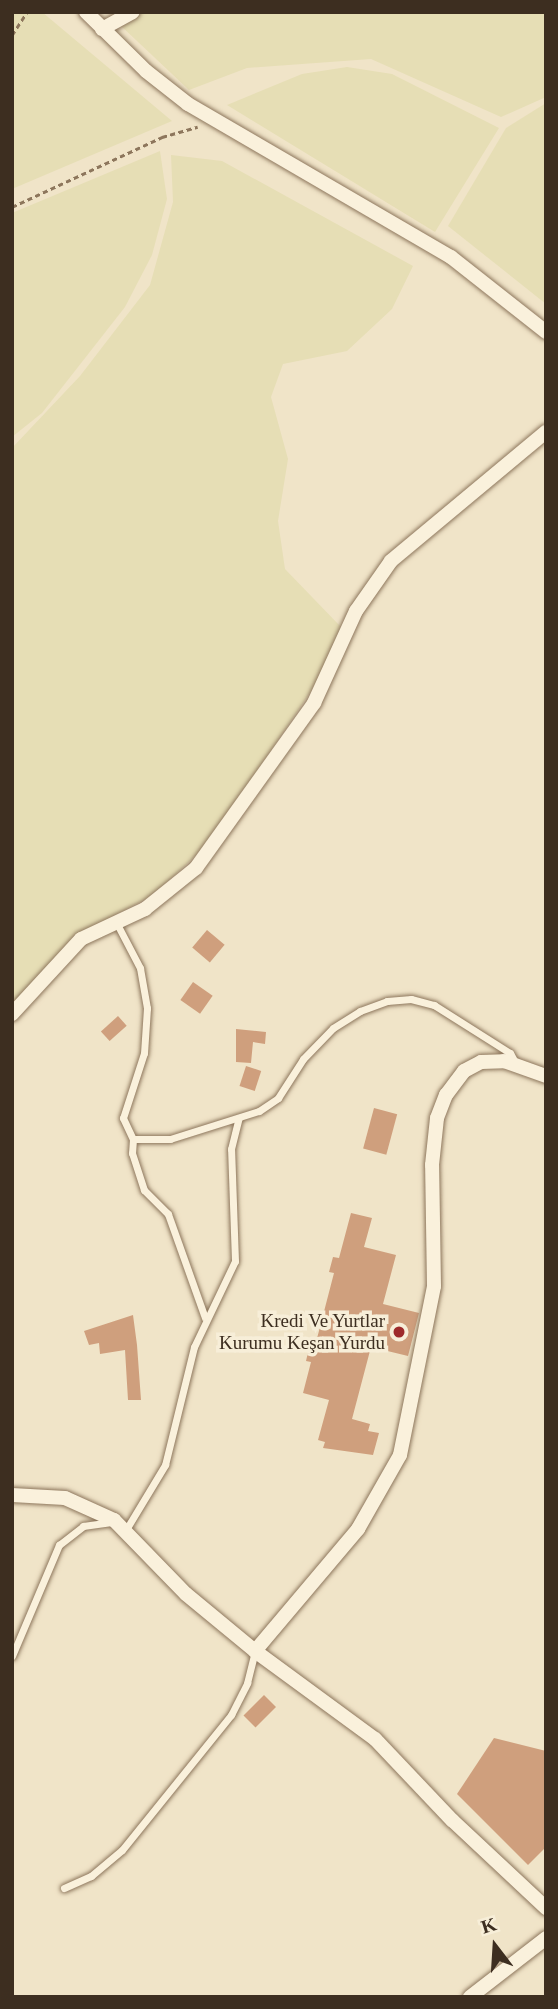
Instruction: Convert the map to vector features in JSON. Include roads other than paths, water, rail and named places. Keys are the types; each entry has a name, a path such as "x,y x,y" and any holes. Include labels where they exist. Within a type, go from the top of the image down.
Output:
{"street":[{"path":"86,12 165,87 451,257 546,332"},
{"path":"102,29 132,12"},
{"path":"12,1014 74,946 116,921 145,909 196,868 220,838 322,689 356,611 391,561 546,432"},
{"path":"255,1651 358,1529 400,1455 434,1286 432,1165 437,1118 446,1095 464,1071 493,1060 516,1064 546,1076"},
{"path":"12,1495 65,1498 120,1524 186,1594 255,1651 374,1739 452,1820 546,1908"},
{"path":"470,1997 546,1938"}],"lane":[{"path":"116,921 140,968 147,1008 141,1067 130,1087 122,1118 133,1139 132,1153 144,1190 169,1214 205,1318"},
{"path":"133,1139 170,1139 239,1118 278,1098 303,1059 333,1028 360,1010 387,1001 411,999 433,1005 513,1055 516,1064"},
{"path":"12,1656 66,1536 83,1526 120,1524 165,1465 187,1367 205,1318 235,1261 231,1149 239,1118"},
{"path":"64,1888 90,1876 122,1850 231,1715 247,1682 255,1651"}],"place":[{"name":"Kredi Ve Yurtlar Kurumu Keşan Yurdu","path":"399,1332"}]}
